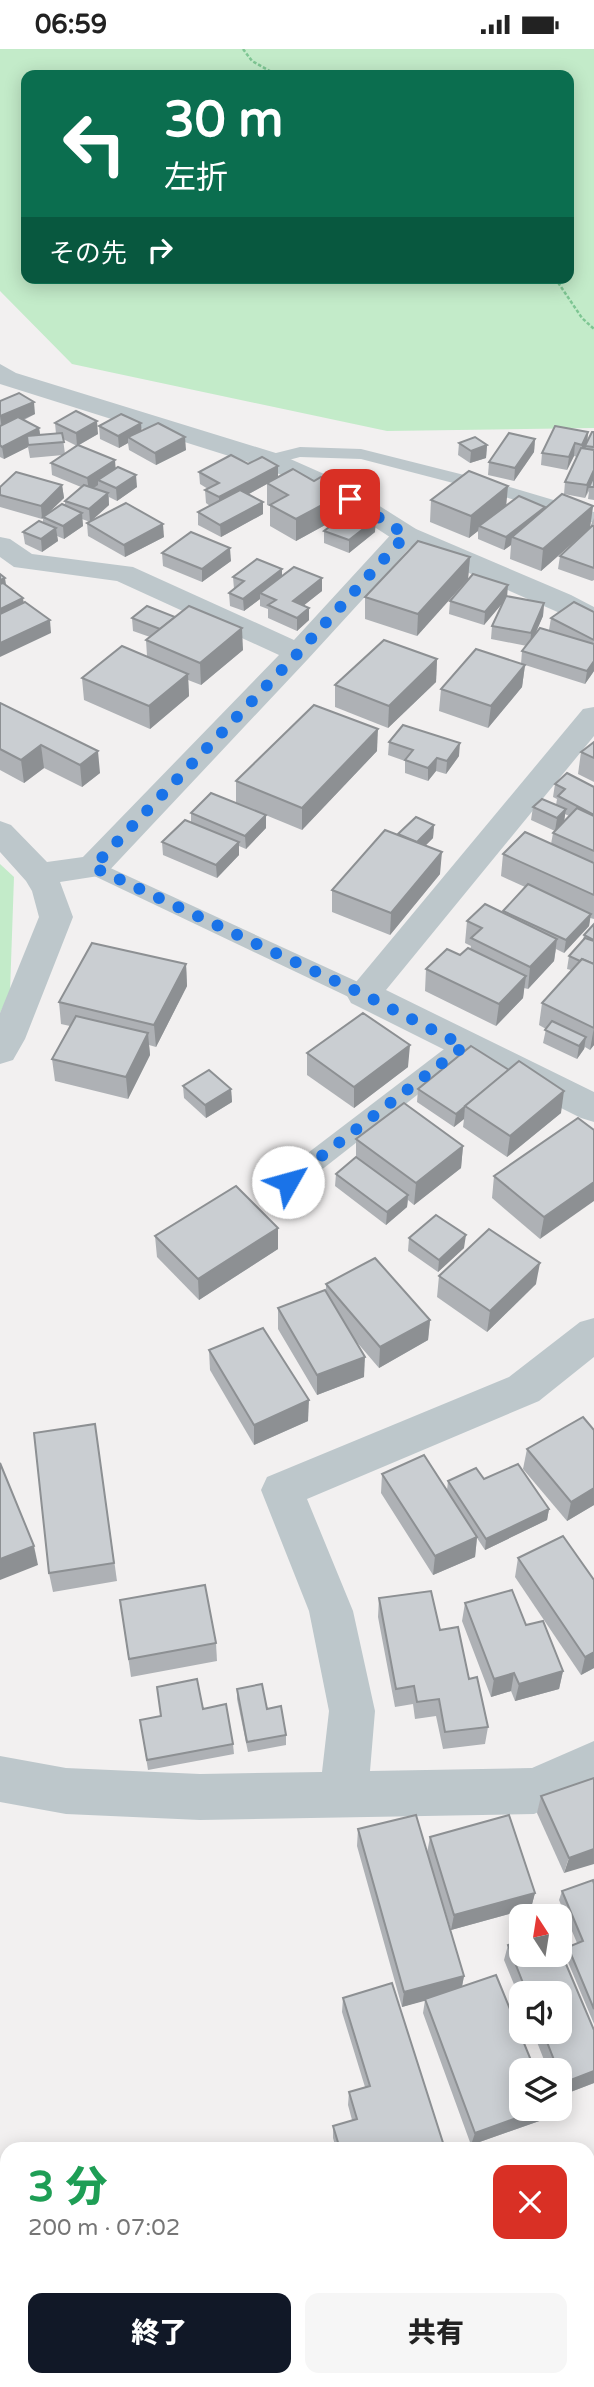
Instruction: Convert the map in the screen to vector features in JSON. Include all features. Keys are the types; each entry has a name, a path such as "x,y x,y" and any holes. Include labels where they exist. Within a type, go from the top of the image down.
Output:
{"street":[{"path":"2,376 271,460 331,487 406,535 561,601 594,619"},
{"path":"39,874 93,867 298,653 406,535"},
{"path":"0,545 24,561 123,573 298,653"},
{"path":"594,716 363,994 594,1108"},
{"path":"0,832 39,874 49,891 56,917 8,1039 0,1051"},
{"path":"344,1794 352,1711 331,1611 282,1490 524,1389 594,1334"},
{"path":"0,1779 66,1791 200,1797 534,1791 594,1763"}],"lane":[{"path":"271,460 300,452 361,454 490,487 594,518"},
{"path":"93,867 363,994"},
{"path":"288,1182 464,1046"}],"path":[{"path":"243,49 252,61 268,70"},
{"path":"559,284 582,318 594,329"}],"green space":[{"path":"0,49 594,49 594,428 387,431 72,364 0,291"},
{"path":"0,864 14,877 10,992 0,1013"}],"building":[{"path":"19,393 34,402 0,416 0,401"},
{"path":"76,411 97,421 76,433 55,423"},
{"path":"121,414 141,423 118,436 99,426"},
{"path":"18,417 39,428 2,447 0,426"},
{"path":"158,423 185,437 155,453 128,437"},
{"path":"555,426 588,432 582,445 575,443 569,457 542,453"},
{"path":"592,432 594,447 585,446"},
{"path":"62,433 64,442 28,445 27,436"},
{"path":"509,433 535,439 515,468 489,462"},
{"path":"475,437 487,445 471,451 459,443"},
{"path":"78,445 115,460 87,478 51,463"},
{"path":"581,448 594,450 594,470 587,485 565,482"},
{"path":"231,455 248,464 262,457 278,466 219,497 205,490 219,483 199,472"},
{"path":"118,467 136,475 116,488 98,480"},
{"path":"293,469 314,481 321,477 348,491 296,519 270,505 288,495 267,483"},
{"path":"469,471 508,486 471,516 431,500"},
{"path":"16,472 62,485 41,506 0,495 0,487"},
{"path":"84,485 108,493 89,509 65,501"},
{"path":"240,490 263,502 220,525 198,512"},
{"path":"562,494 593,506 543,549 512,537"},
{"path":"519,496 545,507 506,537 479,526"},
{"path":"126,503 163,524 124,545 87,523"},
{"path":"62,504 82,513 63,526 43,517"},
{"path":"352,510 376,519 349,540 324,531"},
{"path":"39,521 56,528 41,539 23,532"},
{"path":"592,526 594,568 560,556"},
{"path":"191,532 230,548 202,569 162,553"},
{"path":"418,541 470,557 418,614 365,597"},
{"path":"257,559 282,569 243,599 229,593 244,581 233,577"},
{"path":"294,567 322,578 293,601 309,608 297,618 268,605 276,600 260,593"},
{"path":"473,574 508,585 485,612 450,601"},
{"path":"3,583 23,598 0,609 0,584"},
{"path":"506,596 544,603 531,633 492,626"},
{"path":"25,602 50,620 0,643 0,614"},
{"path":"574,602 594,612 594,640 551,618"},
{"path":"147,606 175,617 160,629 132,618"},
{"path":"189,606 242,628 200,663 146,640"},
{"path":"540,628 594,644 594,661 587,671 522,651"},
{"path":"384,640 437,659 389,706 335,685"},
{"path":"122,646 188,674 149,706 82,678"},
{"path":"476,649 525,665 491,706 441,689"},
{"path":"0,703 98,751 80,765 41,745 21,760 0,749"},
{"path":"314,705 378,729 302,808 236,781"},
{"path":"403,725 460,743 447,761 437,758 428,768 405,760 413,750 389,742"},
{"path":"594,742 594,758 581,752"},
{"path":"567,773 594,787 594,815 558,796 565,789 555,784"},
{"path":"211,793 266,815 245,836 191,813"},
{"path":"542,799 566,809 557,818 533,807"},
{"path":"577,808 594,816 594,851 553,833"},
{"path":"416,817 434,825 417,842 398,834"},
{"path":"185,820 239,842 216,865 162,842"},
{"path":"385,830 442,852 391,913 332,890"},
{"path":"525,832 594,863 594,895 503,854"},
{"path":"528,884 591,914 566,940 503,911"},
{"path":"485,904 557,939 530,967 471,938 482,928 467,921"},
{"path":"594,924 594,940 584,935"},
{"path":"585,938 594,941 594,964 569,956"},
{"path":"92,943 186,964 154,1025 59,1002"},
{"path":"468,948 526,976 499,1004 426,969 447,949 460,955"},
{"path":"582,959 594,964 594,1028 542,1003"},
{"path":"363,1013 410,1045 354,1087 307,1053"},
{"path":"76,1016 148,1033 126,1077 52,1059"},
{"path":"552,1021 586,1037 579,1046 545,1030"},
{"path":"471,1046 509,1070 456,1114 418,1089"},
{"path":"519,1061 564,1091 510,1136 465,1106"},
{"path":"209,1070 231,1089 205,1105 183,1086"},
{"path":"404,1103 463,1146 416,1183 356,1139"},
{"path":"578,1118 594,1130 594,1182 544,1217 494,1176"},
{"path":"356,1157 408,1195 387,1212 336,1174"},
{"path":"236,1186 278,1228 198,1279 155,1236"},
{"path":"436,1215 466,1235 439,1260 409,1238"},
{"path":"489,1229 540,1263 490,1311 439,1276"},
{"path":"375,1258 430,1320 380,1347 326,1284"},
{"path":"325,1290 365,1357 317,1375 278,1308"},
{"path":"263,1328 309,1400 254,1425 209,1350"},
{"path":"583,1417 594,1430 594,1488 571,1502 527,1449"},
{"path":"95,1424 114,1563 49,1573 34,1433"},
{"path":"424,1455 477,1537 435,1556 382,1474"},
{"path":"0,1463 34,1546 0,1559"},
{"path":"518,1464 549,1509 486,1539 448,1481 476,1468 484,1479"},
{"path":"563,1536 594,1580 594,1652 585,1657 518,1558"},
{"path":"205,1585 216,1643 129,1659 120,1600"},
{"path":"512,1590 526,1625 543,1621 563,1671 519,1684 514,1673 494,1679 465,1603"},
{"path":"431,1591 440,1630 458,1627 469,1679 477,1677 488,1727 445,1732 439,1699 417,1702 414,1686 396,1689 379,1598"},
{"path":"197,1679 203,1709 226,1704 233,1744 147,1760 140,1720 161,1716 157,1687"},
{"path":"262,1684 267,1709 281,1706 286,1735 247,1742 237,1689"},
{"path":"594,1778 594,1849 569,1858 541,1796"},
{"path":"416,1815 464,1976 404,1992 358,1829"},
{"path":"509,1815 535,1893 454,1915 430,1837"},
{"path":"593,1880 594,2009 572,1957 572,1945 583,1941 572,1915 572,1904 567,1904 562,1891"},
{"path":"517,1967 567,1967 594,2030 594,2071 572,2080 572,2058 553,2058 548,2044 572,2044 572,1981 522,1981"},
{"path":"496,1975 509,2007 509,2044 524,2044 530,2058 509,2058 509,2121 475,2133 425,1999"},
{"path":"392,1983 443,2142 338,2142 333,2126 357,2119 349,2092 370,2086 343,1998"}],"route":[{"path":"288,1182 464,1046 363,994 93,867 298,653 406,535 350,499"}]}
